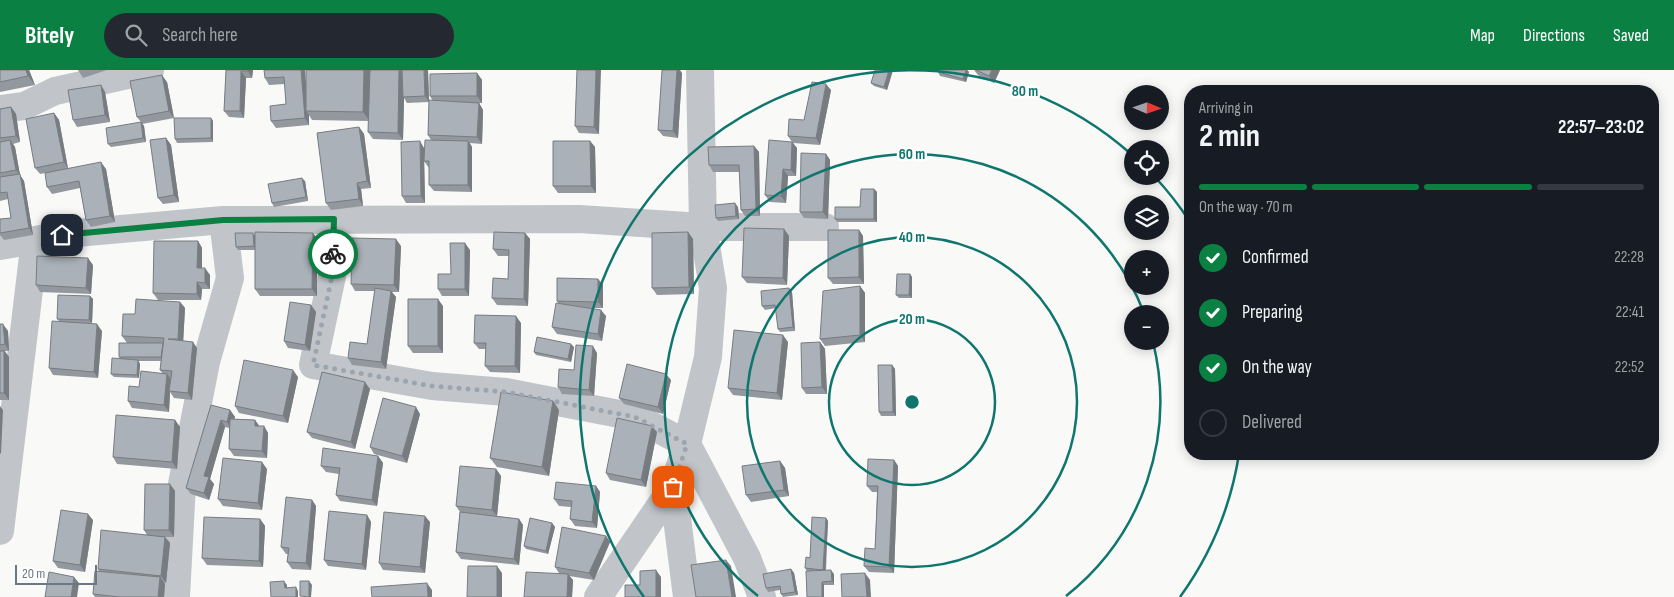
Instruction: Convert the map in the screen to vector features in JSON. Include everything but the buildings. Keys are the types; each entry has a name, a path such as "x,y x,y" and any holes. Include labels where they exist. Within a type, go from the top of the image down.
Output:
{"street":[{"path":"0,110 24,106 50,81 150,70"},
{"path":"598,597 673,487 687,444 708,357 713,288 703,226 700,70"},
{"path":"334,219 332,276 313,365 432,386 506,392 635,417 687,444 747,558 762,597"},
{"path":"0,246 76,233 223,220 579,219 703,226 825,227"},
{"path":"176,597 182,484 206,362 230,278 223,220"},
{"path":"0,532 35,240"},
{"path":"673,487 687,597"}],"way so far":[{"path":"333,254 332,276 313,365 432,386 506,392 635,417 687,444 673,487"}],"route":[{"path":"62,235 223,220 334,219 333,254"}]}
